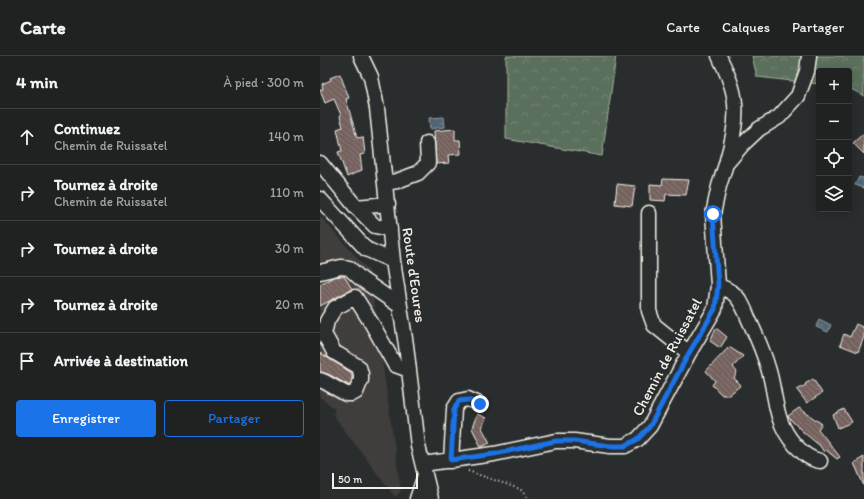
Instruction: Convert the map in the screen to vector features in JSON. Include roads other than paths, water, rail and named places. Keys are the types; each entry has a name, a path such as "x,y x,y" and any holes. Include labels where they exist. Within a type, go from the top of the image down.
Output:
{"street":[{"name":"Route d'Eoures","path":"361,56 371,77 377,108 393,261 409,370 418,446 430,499"},
{"path":"719,56 728,74 735,104 733,137 726,164"},
{"name":"Chemin de Ruissatel","path":"424,470 451,460 494,454 556,441 574,441 610,446 625,446 638,439 650,426 689,353 715,309 718,285 713,214 719,186 726,164 742,144 759,129 779,117 798,96 807,71 809,56"},
{"path":"385,182 397,181 418,173 428,163 428,143"},
{"path":"320,163 356,207 375,226 390,229"},
{"path":"320,199 366,249 393,261"},
{"path":"356,207 388,204"},
{"path":"649,213 649,311 654,325 689,353"},
{"path":"320,272 341,267 349,268 361,279 400,306"},
{"path":"718,285 732,293 741,302 762,346 770,373 778,414 788,437 803,453 812,459 820,461"},
{"path":"320,380 346,394 356,392 361,380 359,367 334,352 324,334 327,321 335,308 355,297 395,365 409,370"},
{"path":"451,460 454,409 459,401 468,400 480,404"},
{"path":"417,499 424,470"}],"water":[{"path":"444,117 445,127 430,129 429,118"},
{"path":"859,177 864,178 864,188 855,185"},
{"path":"819,319 831,325 828,332 816,327"}]}
